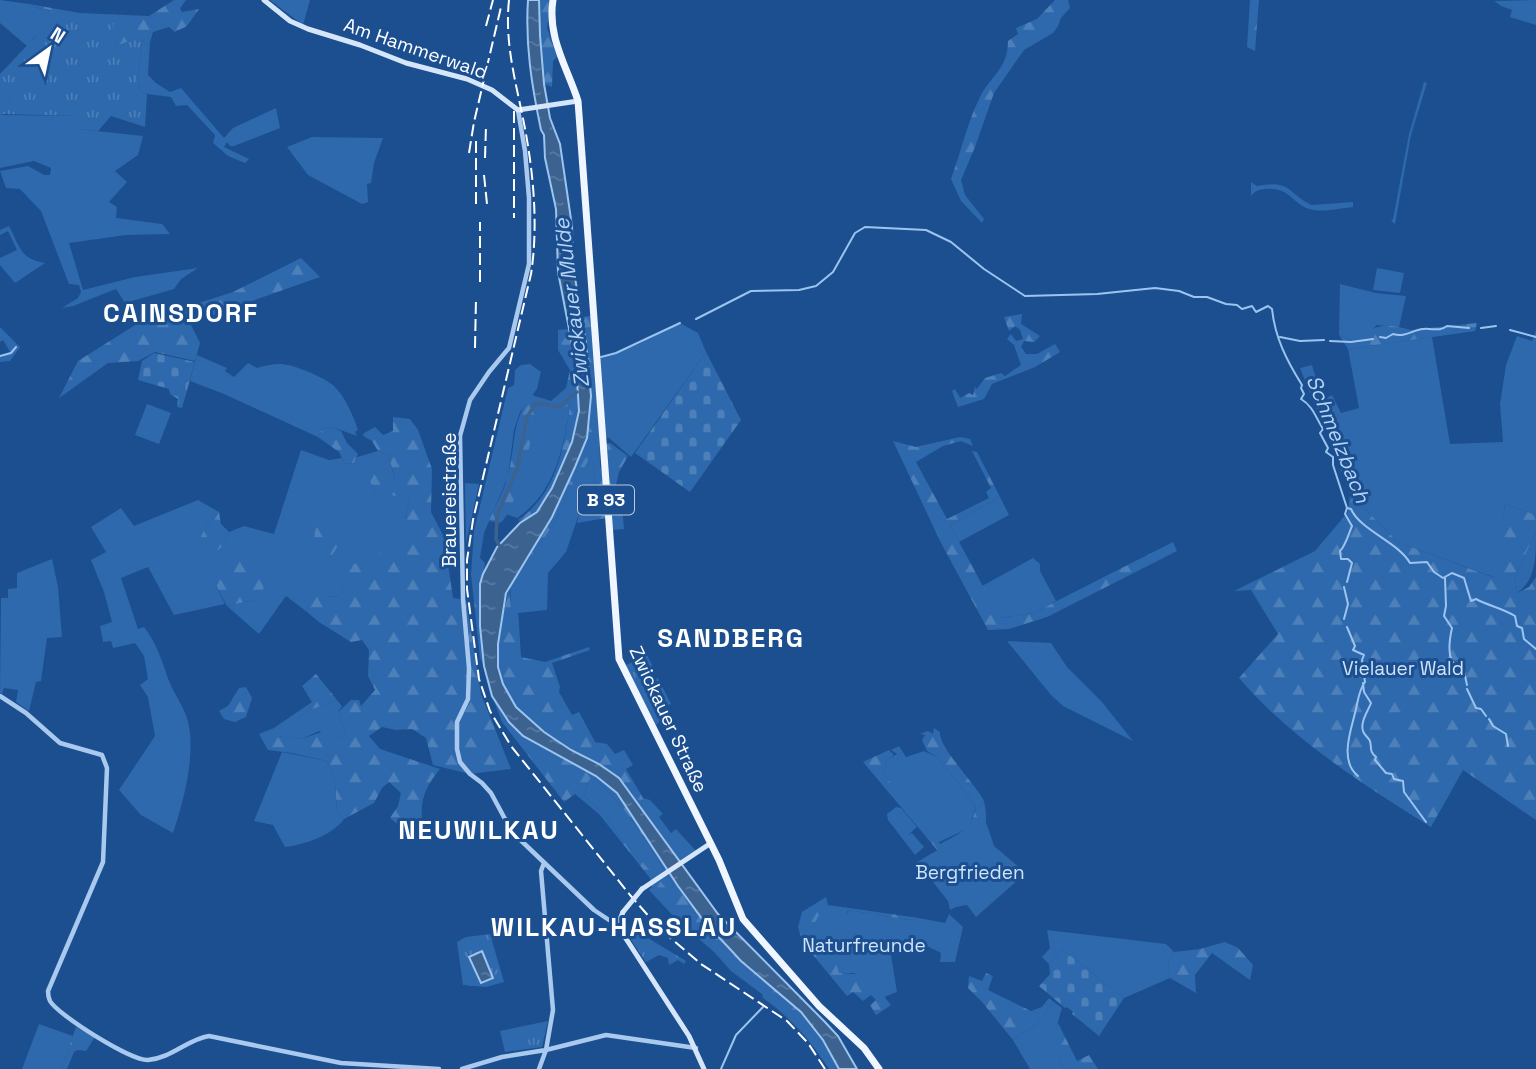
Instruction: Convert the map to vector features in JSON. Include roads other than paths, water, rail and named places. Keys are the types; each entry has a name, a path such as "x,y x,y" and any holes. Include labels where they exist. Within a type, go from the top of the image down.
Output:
{"main road":[{"name":"Am Hammerwald","path":"264,0 290,21 308,29 406,63 467,79 492,90 518,110"},
{"name":"B 93","path":"553,0 554,40 578,101"},
{"path":"518,110 578,101"},
{"name":"Zwickauer Straße","path":"578,101 619,659 711,843"},
{"path":"704,1069 696,1048 620,930 620,922 623,912 642,889 711,843"},
{"name":"B 93","path":"711,843 743,919 819,1006 863,1048 878,1069"}],"street":[{"name":"Brauereistraße","path":"518,110 529,198 529,264 509,348 470,400 460,436 463,599 469,668 468,699 457,722 456,736 460,762 491,793 512,832 544,863"},
{"path":"0,696 26,713 60,743 102,755 105,762 107,784 103,862 48,990 51,1004 125,1054 145,1060 167,1055 201,1037 209,1036 341,1063 439,1069"},
{"path":"539,1069 546,1050 554,1010 541,867 544,863 601,916 620,922"},
{"path":"462,1069 502,1057 614,1035 696,1048"}],"water":[{"name":"Zwickauer Mulde","path":"528,0 539,0 544,84 550,118 560,144 591,396 587,438 575,467 552,517 506,593 498,644 498,667 503,684 516,707 544,732 619,778 718,914 838,1036 857,1069 839,1069 823,1040 801,1012 741,961 703,920 617,793 596,776 523,736 509,722 492,696 484,666 480,626 480,584 483,574 497,547 520,523 537,512 552,488 572,442 579,411 576,365 558,272 556,209 530,66"},
{"path":"482,951 493,978 481,983 469,957"}],"waterway":[{"name":"Schmelzbach","path":"696,319 751,291 799,290 816,286 833,272 855,233 865,227 926,230 951,242 984,269 1025,296 1097,294 1155,288 1179,291 1194,297 1207,297 1237,305 1242,309 1252,306 1256,312 1268,306 1272,309 1282,349 1302,385 1304,394 1301,399 1311,409 1323,429 1320,433 1328,448 1326,452 1333,457 1333,465 1347,508 1410,563 1427,562 1434,572 1443,578 1452,573 1464,578 1471,601 1476,599 1515,616 1517,626 1522,628 1524,639 1536,649"},
{"name":"Schmelzbach","path":"601,357 616,353 680,323"},
{"path":"1380,337 1447,326 1469,328"},
{"path":"1481,328 1496,326"},
{"path":"1510,330 1536,337"},
{"path":"1280,337 1300,341 1324,340"},
{"path":"1330,341 1373,339"},
{"path":"0,356 11,353 16,347"},
{"name":"Zwickauer Mulde","path":"499,545 496,539 497,516 517,469 527,417 536,403 559,407 577,392"},
{"path":"1347,508 1345,514 1352,526 1340,551 1341,559 1348,559 1352,563 1347,582"},
{"path":"1445,578 1444,616 1452,628 1450,656 1455,665 1464,671 1467,685"},
{"path":"1344,587 1348,604 1344,619"},
{"path":"1347,627 1355,646 1353,650 1364,655 1362,660 1365,682 1348,745 1349,762 1358,776"},
{"path":"1363,683 1364,692 1371,703 1362,728 1370,741 1375,760 1386,773 1403,781 1404,792 1426,822"},
{"path":"1467,689 1476,708 1481,709 1486,716"},
{"path":"1489,719 1493,726 1506,734 1508,746"},
{"path":"721,1069 736,1035 763,1007"}],"railway":[{"path":"486,26 493,0"},
{"path":"509,0 508,34 531,169 534,239 531,274 473,520 467,560 467,589 479,679 490,711 511,746 660,929 701,964 787,1021 808,1043 825,1069"},
{"path":"469,153 501,7"},
{"path":"514,111 514,218"},
{"path":"485,158 486,126"},
{"path":"476,141 476,204"},
{"path":"484,175 487,204"},
{"path":"480,222 480,282"},
{"path":"475,348 476,298"}],"district":[{"name":"CAINSDORF","path":"181,313"},
{"name":"SANDBERG","path":"731,638"},
{"name":"NEUWILKAU","path":"479,830"},
{"name":"WILKAU-HASSLAU","path":"614,927"}],"park label":[{"name":"Vielauer Wald","path":"1403,668"},
{"name":"Bergfrieden","path":"970,872"},
{"name":"Naturfreunde","path":"864,945"}]}
